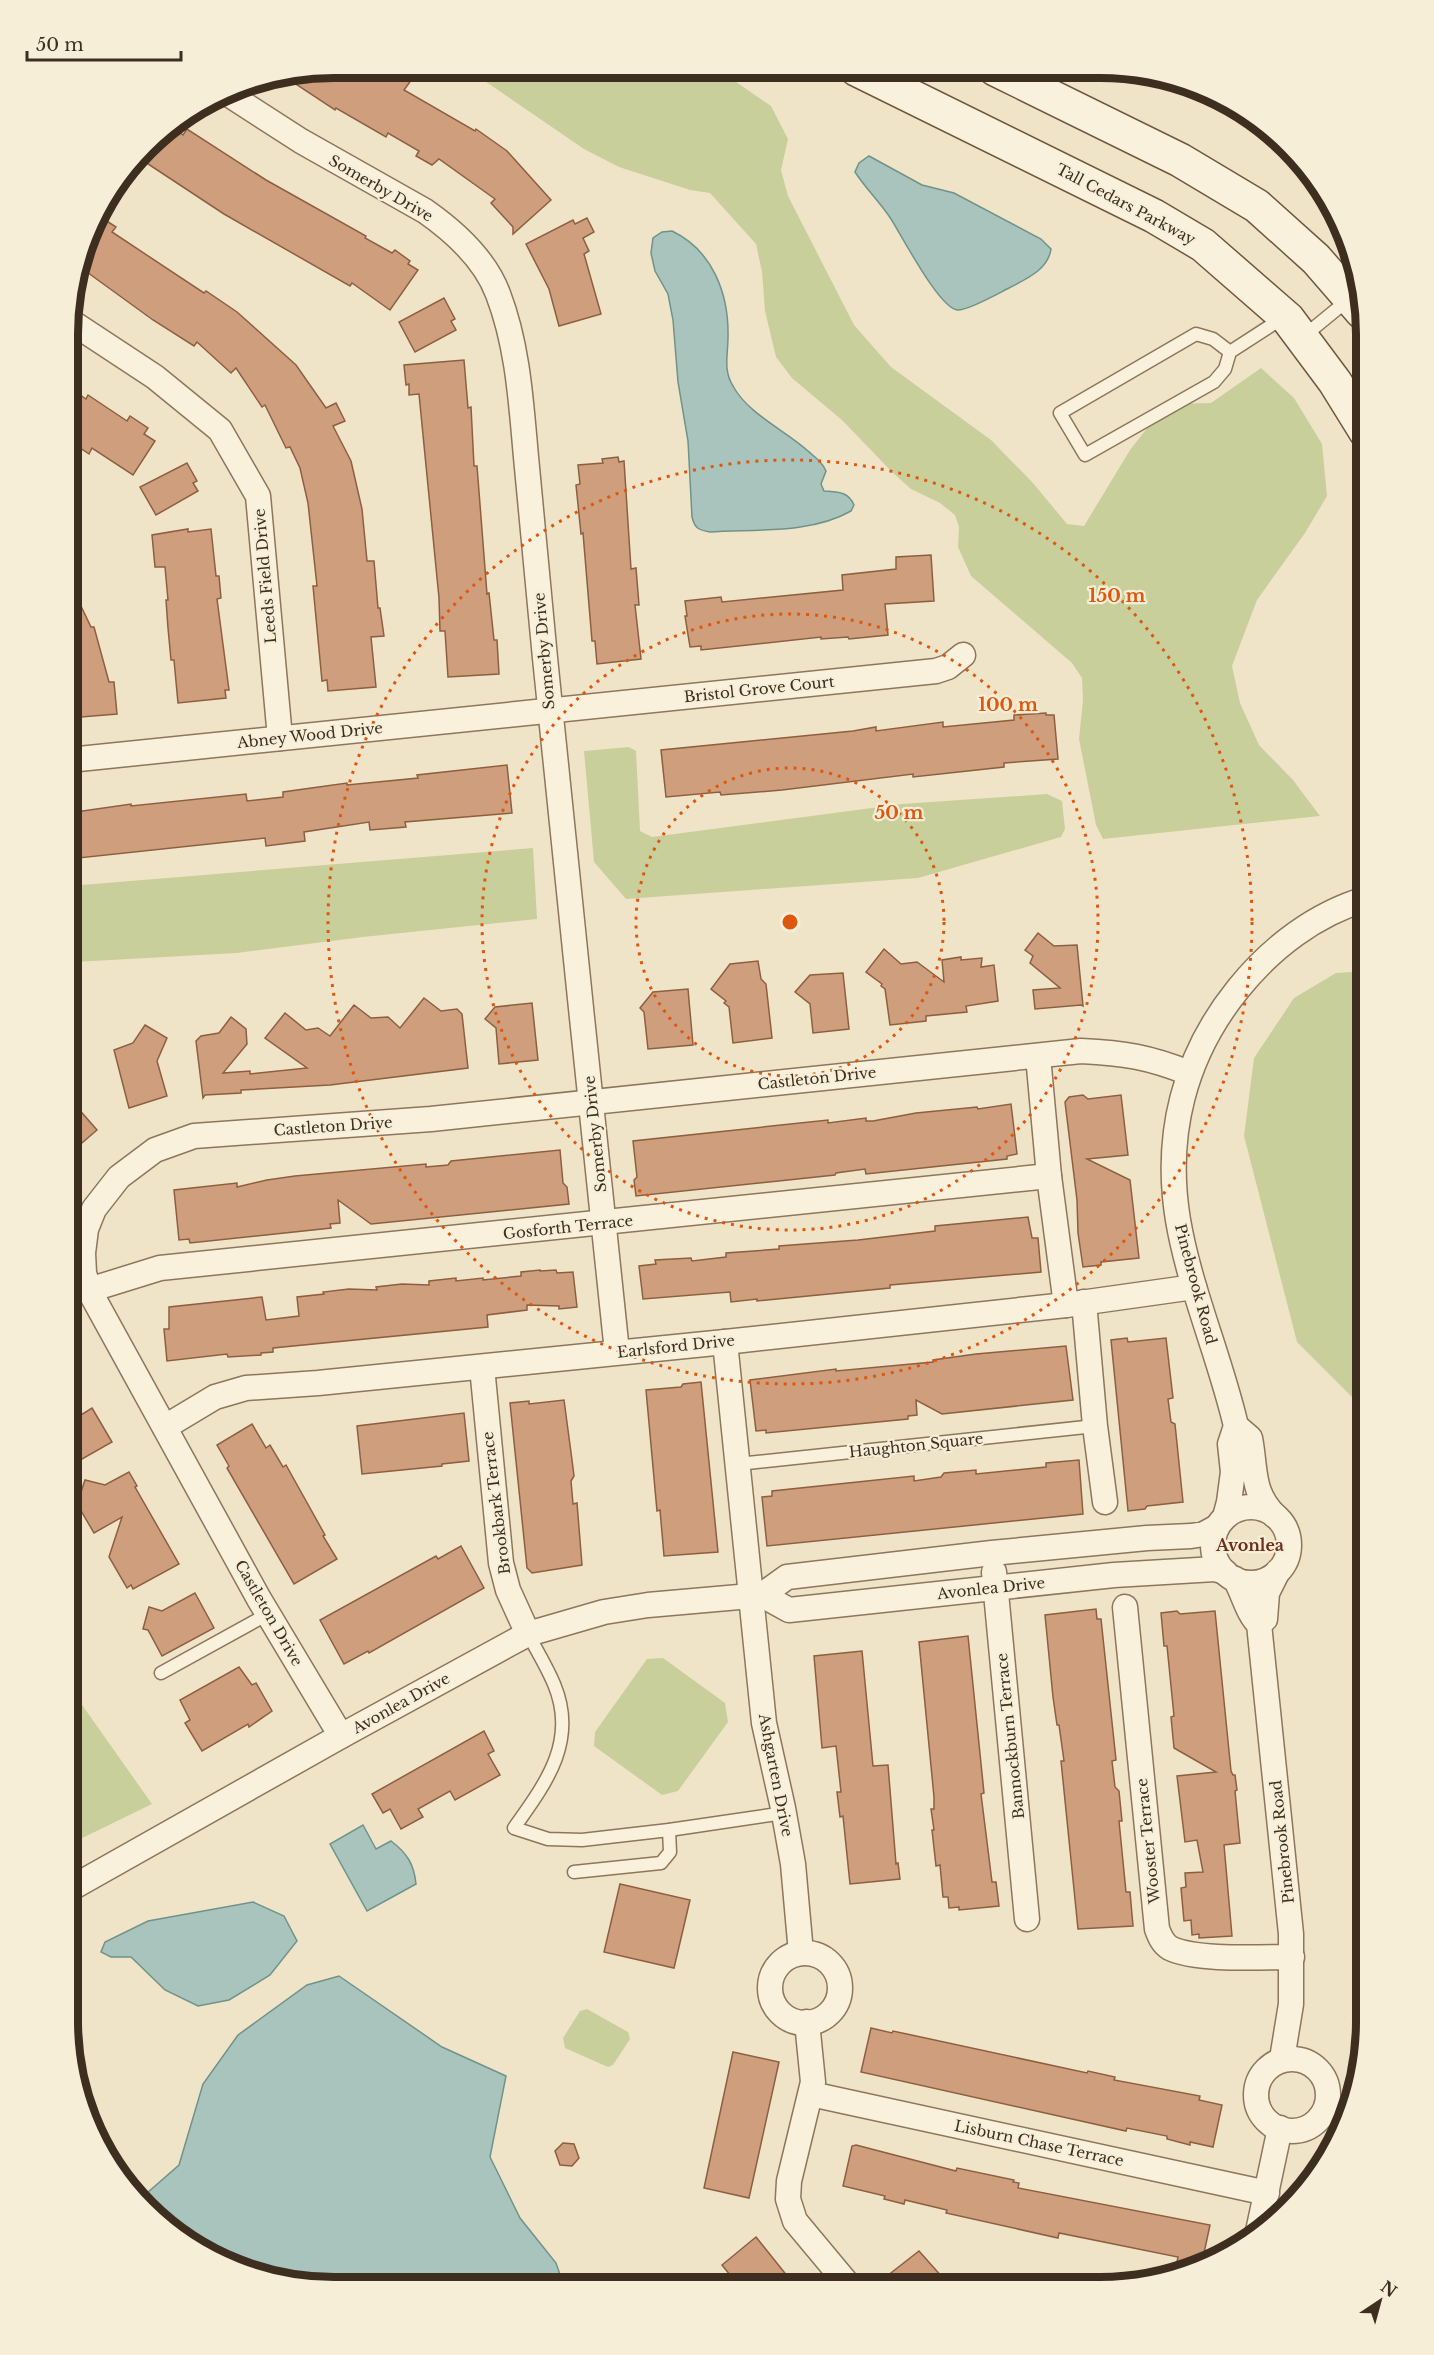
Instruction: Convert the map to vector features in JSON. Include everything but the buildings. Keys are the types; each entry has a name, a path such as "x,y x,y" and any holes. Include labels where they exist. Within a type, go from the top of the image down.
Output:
{"main road":[{"name":"Tall Cedars Parkway","path":"874,78 1163,222 1203,245 1294,327 1335,382 1356,416"},
{"path":"1013,78 1180,160 1257,206 1286,231 1354,298"}],"street":[{"name":"Somerby Drive","path":"234,98 301,141 425,211 461,241 484,267 497,292 513,346 521,399 550,710 617,1352"},
{"name":"Leeds Field Drive","path":"78,327 155,377 220,430 258,496 280,738"},
{"name":"Bristol Grove Court","path":"550,710 936,671 948,667 963,655"},
{"name":"Abney Wood Drive","path":"78,759 550,710"},
{"name":"Pinebrook Road","path":"1276,1517 1256,1487 1250,1438 1236,1426 1194,1287 1178,1219 1175,1168 1177,1126 1189,1073 1203,1042 1227,1002 1246,978 1276,948 1313,923 1356,904"},
{"name":"Castleton Drive","path":"341,1736 268,1614 89,1290 84,1273 83,1253 86,1229 94,1209 120,1177 155,1150 194,1136 431,1119 1081,1051 1147,1058 1189,1073"},
{"path":"1038,1056 1049,1176 1075,1304 1105,1502"},
{"name":"Gosforth Terrace","path":"89,1290 160,1268 1049,1176"},
{"name":"Earlsford Drive","path":"165,1426 215,1397 246,1388 725,1342 1075,1304 1194,1287"},
{"path":"725,1342 738,1464 756,1595 787,1577 992,1553 1204,1534 1234,1511 1245,1507 1256,1507 1267,1511 1283,1525 1288,1544 1287,1554 1278,1571 1258,1582 1246,1582 1230,1576 1217,1562 1214,1551 1214,1538 1221,1522"},
{"name":"Brookbark Terrace","path":"482,1367 501,1563 508,1590 528,1634"},
{"name":"Pinebrook Road","path":"1221,1522 1229,1502 1233,1472 1230,1444 1236,1426"},
{"name":"Bannockburn Terrace","path":"992,1553 1028,1918"},
{"name":"Avonlea Drive","path":"78,1884 528,1634 604,1612 648,1605 756,1595 789,1610 995,1587 1179,1570 1215,1569 1230,1576"},
{"name":"Pinebrook Road","path":"1258,1624 1265,1619 1267,1593 1278,1571"},
{"name":"Pinebrook Road","path":"1230,1576 1243,1593 1252,1618 1258,1624 1289,1908 1293,1957 1291,2004 1282,2059"},
{"name":"Ashgarten Drive","path":"756,1595 764,1723 793,1864 801,1953"},
{"name":"Wooster Terrace","path":"1125,1607 1157,1929 1160,1938 1168,1947 1181,1952 1204,1955 1293,1957"},
{"path":"801,1953 821,1957 829,1962 835,1970 840,1990 833,2008 826,2016 807,2022 797,2022 780,2012 771,1995 770,1985 776,1967 792,1955 801,1953"},
{"path":"807,2022 813,2071 811,2094 789,2181 789,2206 795,2221 842,2277"},
{"path":"1293,2058 1314,2065 1327,2083 1329,2094 1323,2115 1316,2123 1297,2131 1280,2128 1267,2121 1260,2113 1256,2102 1256,2091 1263,2071 1282,2059 1293,2058"},
{"name":"Lisburn Chase Terrace","path":"811,2094 1267,2193"},
{"path":"1261,2220 1280,2128"}],"lane":[{"path":"1230,352 1354,302"},
{"path":"1196,334 1213,339 1230,352 1225,369 1214,382 1085,455 1059,413 1196,334"},
{"name":"Haughton Square","path":"738,1464 1095,1426"},
{"path":"161,1673 268,1614"},
{"path":"528,1634 554,1683 559,1697 563,1730 558,1754 548,1777 514,1828 548,1839 562,1840 669,1830 784,1813"},
{"path":"574,1872 661,1863 670,1852 669,1830"}],"green space":[{"path":"480,78 730,78 771,106 788,139 781,170 788,196 854,325 891,367 991,440 1033,483 1067,524 1084,526 1130,450 1166,404 1211,403 1261,368 1294,398 1322,444 1327,496 1305,533 1257,600 1232,666 1240,703 1259,745 1293,780 1320,816 1103,839 1096,825 1079,739 1083,700 1082,678 1072,663 971,576 958,547 959,527 955,515 940,503 911,489 843,421 792,378 776,357 765,311 762,272 756,244 710,193 690,190 619,167 584,149"},
{"path":"629,747 636,751 640,831 652,837 902,804 1047,794 1062,801 1065,829 1061,837 918,878 626,899 594,862 584,751"},
{"path":"533,848 537,919 237,953 78,962 78,885"},
{"path":"1356,972 1356,1401 1297,1342 1244,1136 1254,1058 1294,998 1336,973"},
{"path":"663,1658 725,1703 728,1722 678,1791 662,1795 594,1746 595,1732 647,1659"},
{"path":"78,1699 152,1804 78,1840"},
{"path":"587,2009 628,2032 630,2039 613,2065 608,2067 565,2048 563,2038 580,2011"}],"water":[{"path":"869,156 922,185 954,193 1041,239 1051,249 1046,263 1029,277 984,301 958,310 950,307 932,286 891,219 855,172 859,163"},
{"path":"672,231 698,249 708,261 721,289 728,321 727,368 733,386 757,413 799,443 823,465 826,471 821,484 824,491 842,493 849,497 854,505 851,511 818,524 782,529 710,532 700,530 696,526 692,517 688,441 678,382 673,320 668,294 655,271 651,253 653,238 662,232"},
{"path":"363,1825 376,1849 391,1841 401,1850 409,1859 416,1884 367,1911 330,1844"},
{"path":"253,1902 284,1916 297,1941 270,1975 229,2000 198,2006 165,1990 131,1957 111,1957 101,1952 105,1942 148,1921"},
{"path":"339,1976 442,2047 506,2076 490,2157 520,2218 556,2263 561,2277 334,2277 284,2272 236,2258 206,2243 165,2214 145,2194 179,2165 203,2084 238,2035 307,1985"}],"district":[{"name":"Avonlea","path":"1250,1545"}]}
